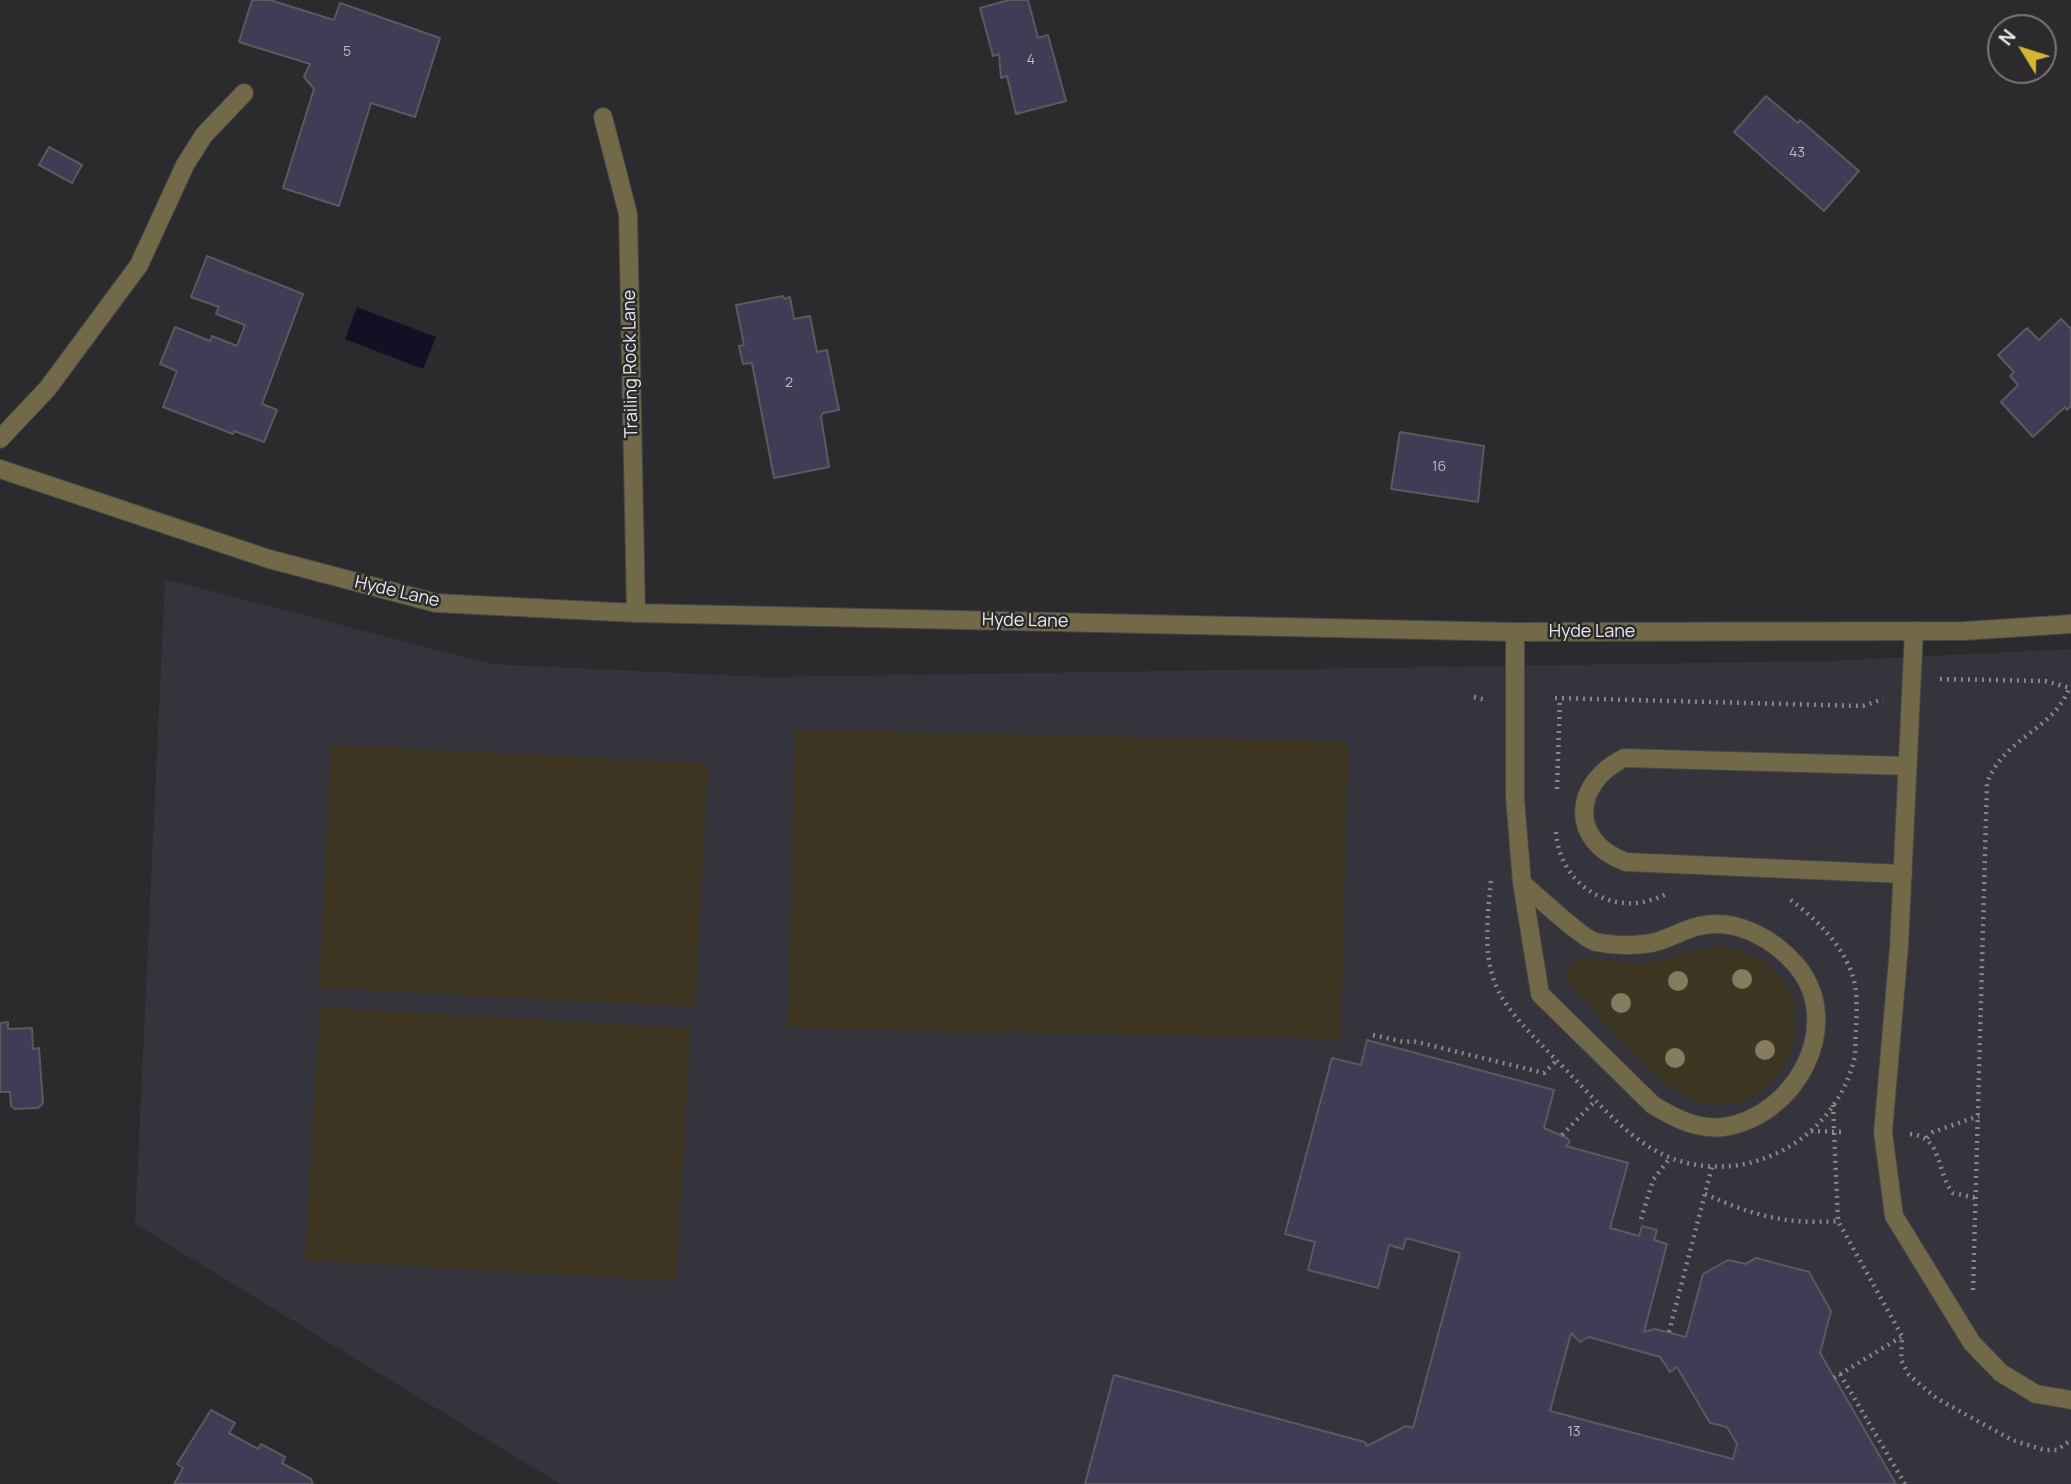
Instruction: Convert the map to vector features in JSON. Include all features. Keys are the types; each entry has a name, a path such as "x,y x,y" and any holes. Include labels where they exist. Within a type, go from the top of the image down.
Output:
{"street":[{"path":"0,439 48,388 139,265 185,165 204,135 244,93"},
{"name":"Trailing Rock Lane","path":"603,117 628,214 636,613"},
{"name":"Hyde Lane","path":"0,470 269,559 436,603 636,613 1515,632 1914,631 2071,624"},
{"path":"1914,631 1903,874 1883,1132 1894,1216 1972,1343 2001,1373 2036,1394 2071,1400"},
{"path":"1515,632 1515,798 1522,883 1540,994 1653,1105 1692,1123 1724,1127 1772,1107 1790,1092 1813,1044 1816,1018 1807,984 1797,967 1774,945 1752,931 1725,924 1701,925 1645,944 1593,942 1522,883"},
{"path":"1903,874 1626,862 1601,849 1589,834 1583,815 1585,799 1593,781 1605,767 1624,758 1908,766"}],"path":[{"path":"1555,698 1863,706 1950,677 2045,681 2070,688 2065,701 2000,758 1987,783 1973,1295"},
{"path":"1373,1035 1404,1042 1413,1041 1544,1073 1557,1060"},
{"path":"1562,1135 1596,1100"},
{"path":"1833,1104 1838,1221 1902,1336 1901,1360 1909,1375 1936,1398 1987,1429 2043,1450 2057,1450 2071,1440"},
{"path":"1927,1138 1933,1132 1979,1116"},
{"path":"1811,1131 1843,1132"},
{"path":"1902,1133 1927,1138 1936,1152 1948,1187 1960,1196 1976,1198"},
{"path":"1642,1219 1653,1180 1670,1158"},
{"path":"1669,1332 1712,1167"},
{"path":"1704,1194 1769,1219 1812,1223 1838,1221"},
{"path":"1834,1378 1902,1336"},
{"path":"1839,1374 1905,1484"}],"shaded area":[{"path":"357,307 436,337 423,369 345,339"},
{"path":"165,579 491,664 765,677 1828,661 2071,649 2071,1484 560,1484 135,1224"},
{"path":"795,730 1348,741 1341,1039 788,1028"},
{"path":"331,745 708,763 695,1007 319,988"},
{"path":"1720,945 1762,960 1787,985 1796,1016 1792,1048 1777,1076 1753,1097 1721,1105 1685,1096 1670,1087 1625,1046 1571,986 1566,974 1570,965 1585,958 1645,963"},
{"path":"320,1007 691,1028 676,1281 305,1260"}],"building":[{"path":"252,0 270,0 334,20 340,3 440,38 415,117 371,103 339,206 283,188 314,89 304,77 310,64 239,42"},
{"path":"1009,0 1028,0 1038,38 1048,35 1066,101 1016,114 1007,76 1001,78 999,54 993,56 980,8"},
{"path":"1766,96 1798,123 1800,120 1859,171 1824,211 1734,132"},
{"path":"49,147 82,165 72,183 39,165"},
{"path":"207,256 303,294 262,404 277,410 264,442 234,431 233,434 163,407 177,371 160,364 175,327 210,341 212,336 237,346 245,325 216,314 219,307 191,297"},
{"path":"783,296 784,299 790,297 794,319 810,316 817,352 827,350 839,410 823,413 821,417 829,467 774,478 752,363 743,364 739,346 744,345 736,305"},
{"path":"2061,319 2071,329 2071,406 2067,410 2065,407 2033,437 2001,402 2018,385 2010,376 2014,372 1998,355 2027,328 2039,340"},
{"path":"1400,432 1484,446 1478,502 1391,489"},
{"path":"8,1022 8,1029 32,1028 33,1049 39,1048 43,1103 38,1108 15,1109 11,1106 10,1092 0,1092 0,1023"},
{"path":"1367,1040 1554,1090 1544,1128 1567,1138 1570,1142 1566,1146 1628,1163 1610,1228 1639,1236 1642,1226 1657,1230 1654,1240 1667,1244 1644,1332 1655,1329 1686,1337 1703,1274 1728,1260 1745,1264 1756,1258 1809,1272 1831,1311 1820,1353 1896,1484 1085,1484 1114,1375 1365,1442 1367,1446 1406,1426 1413,1428 1460,1253 1406,1238 1403,1249 1389,1245 1378,1288 1308,1270 1315,1242 1285,1234 1332,1058 1361,1065","holes":["1571,1333 1580,1342 1589,1337 1660,1357 1670,1372 1677,1367 1710,1423 1727,1427 1737,1444 1733,1459 1550,1411"]},
{"path":"211,1410 235,1423 229,1433 258,1449 261,1444 285,1457 282,1463 311,1479 313,1484 174,1484 183,1468 177,1464"}]}
